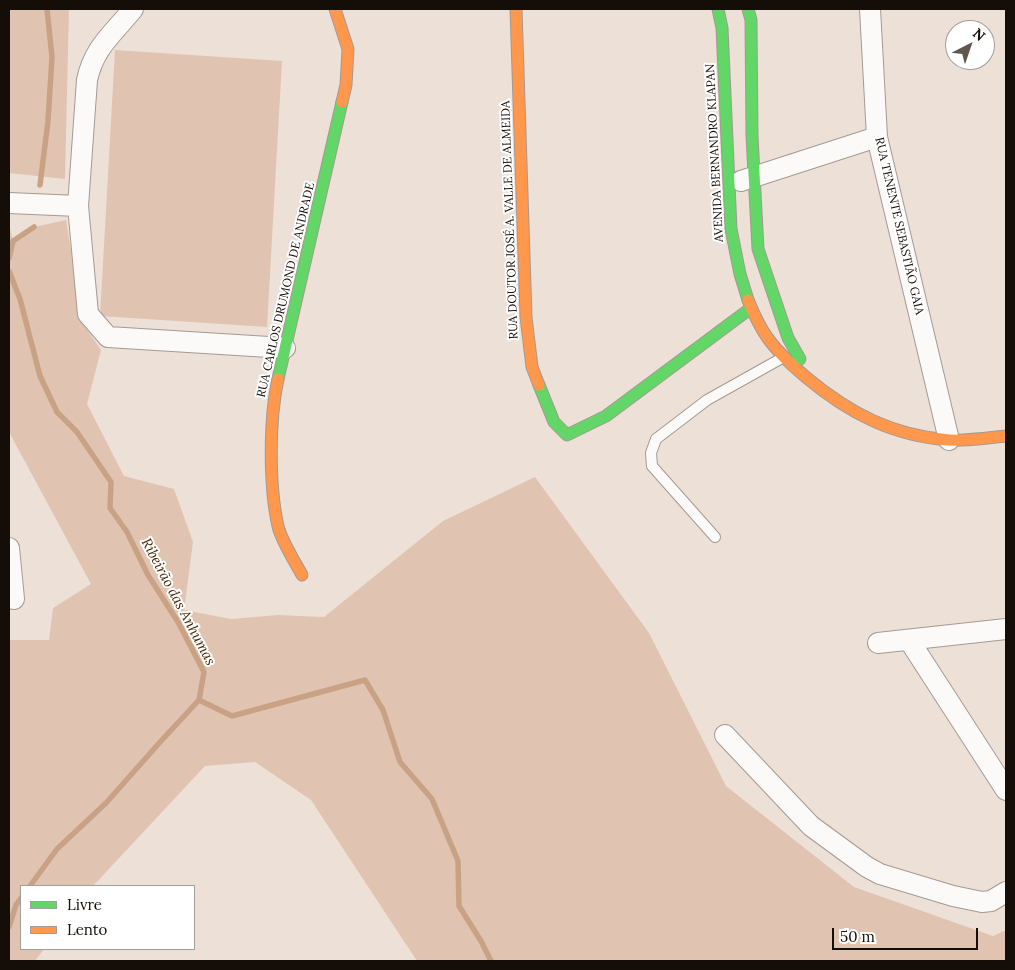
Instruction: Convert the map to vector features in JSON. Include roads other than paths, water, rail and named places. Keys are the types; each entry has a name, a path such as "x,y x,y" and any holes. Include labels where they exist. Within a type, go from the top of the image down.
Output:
{"street":[{"path":"133,9 98,50 91,63 87,80 78,206 88,314 108,337 285,348"},
{"name":"RUA CARLOS DRUMOND DE ANDRADE","path":"302,575 278,528 270,469 274,396 346,85 348,50 335,9"},
{"name":"RUA DOUTOR JOSÉ A. VALLE DE ALMEIDA","path":"516,9 526,317 532,367 554,422 567,435 606,416 751,308"},
{"name":"AVENIDA BERNANDRO KLAPAN","path":"718,9 722,28 729,158 728,184 734,248 741,281 751,308 766,334 784,357 819,388 853,412 896,430 926,437 949,440 1006,436"},
{"name":"AVENIDA BERNANDRO KLAPAN","path":"748,9 750,20 754,178 758,249 788,338 819,388"},
{"name":"RUA TENENTE SEBASTIÃO GAIA","path":"870,9 877,137 949,440"},
{"path":"728,184 754,178 877,137"},
{"path":"9,203 78,206"},
{"path":"9,548 14,599"},
{"path":"878,643 1006,629"},
{"path":"908,640 1006,790"},
{"path":"725,735 811,826 880,874 953,896 982,902 991,901 1006,892"}],"lane":[{"path":"715,537 652,466 651,453 656,439 707,400 784,357 796,353"}],"waterway":[{"name":"Ribeirão das Anhumas","path":"40,185 48,121 52,57 47,9"},
{"name":"Ribeirão das Anhumas","path":"9,258 13,241 34,227"},
{"name":"Ribeirão das Anhumas","path":"9,271 20,299 40,376 57,412 77,432 111,482 110,508 127,532 148,575 178,622 204,672 199,700 232,716 365,680 383,710 400,762 432,799 458,861 459,906 491,961"},
{"path":"31,885 57,849 106,803 199,700"},
{"path":"9,927 16,905 20,899"}]}
